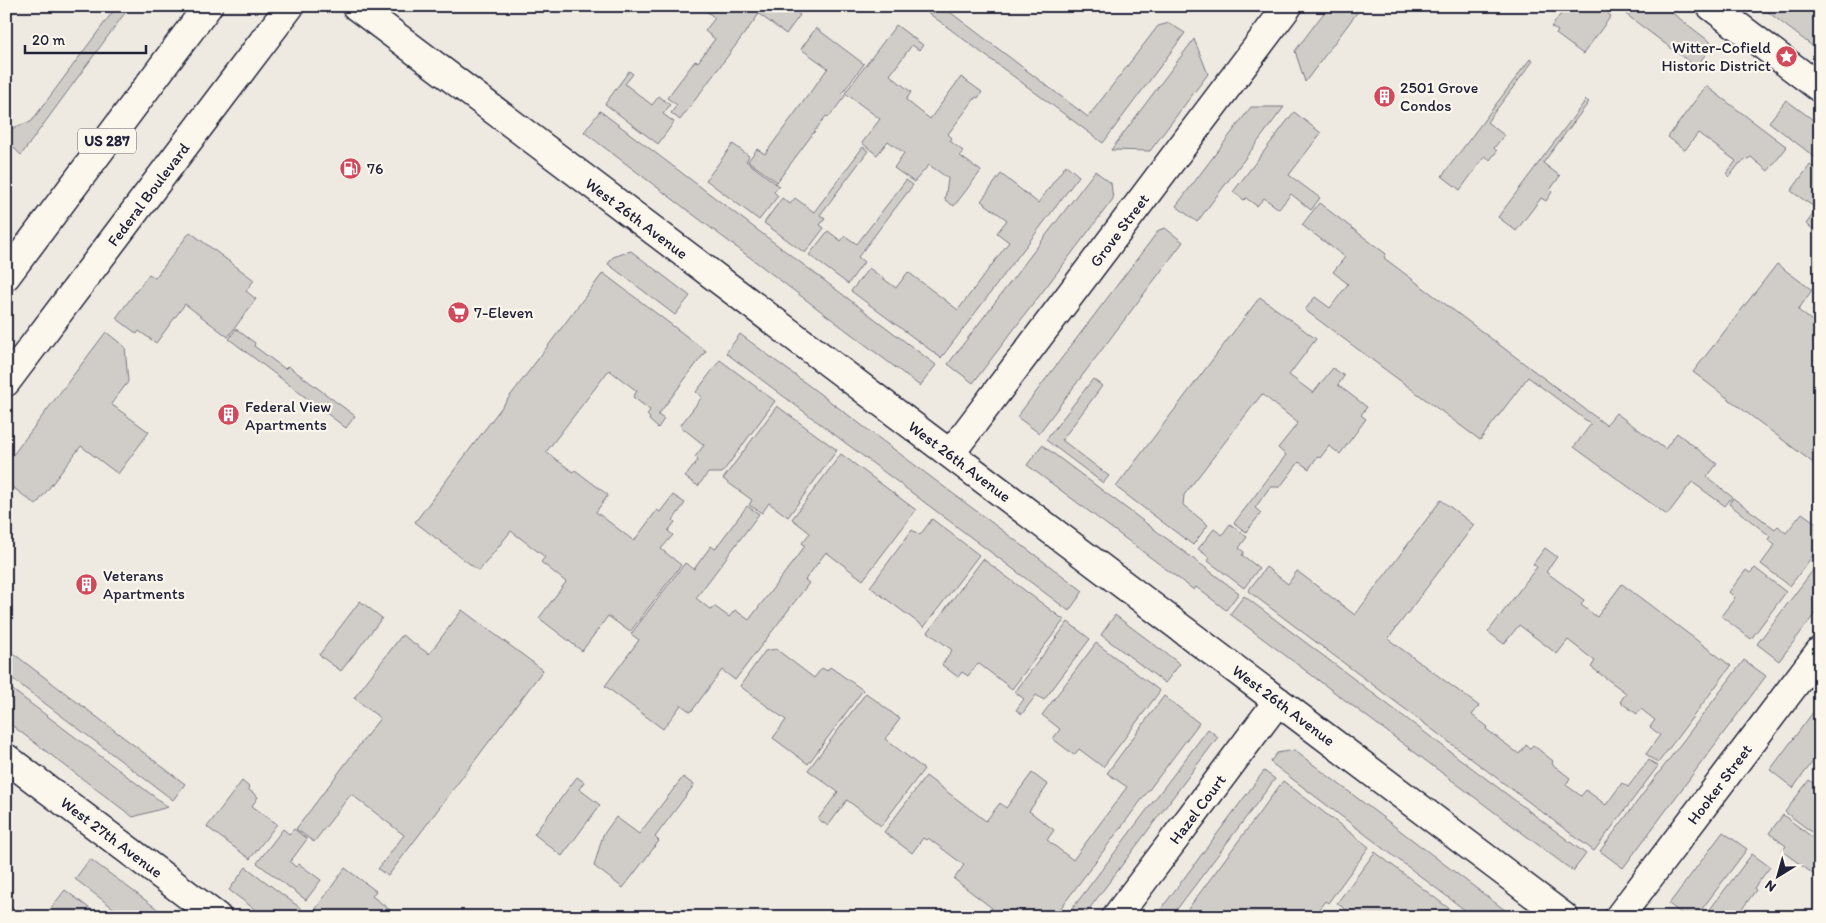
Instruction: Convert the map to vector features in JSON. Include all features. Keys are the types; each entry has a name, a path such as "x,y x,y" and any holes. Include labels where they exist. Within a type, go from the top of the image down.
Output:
{"street":[{"name":"US 287","path":"6,276 208,6"},
{"name":"Federal Boulevard","path":"6,382 290,6"},
{"name":"West 26th Avenue","path":"356,6 1564,917"},
{"name":"Grove Street","path":"950,454 1288,6"},
{"path":"1711,6 1820,88"},
{"name":"Hooker Street","path":"1619,917 1820,651"},
{"name":"Hazel Court","path":"1116,917 1278,701"},
{"name":"West 27th Avenue","path":"6,758 217,917"}],"shaded area":[{"path":"117,6 130,6 21,155 10,143 8,134 16,127 31,122"},
{"path":"706,6 787,6 800,15 786,34 759,14 680,120 671,113 677,105 667,98 695,61 698,62 715,39 705,31 715,18 704,9"},
{"path":"919,6 942,6 1088,117 1158,26 1169,23 1185,33 1103,143"},
{"path":"1329,6 1362,6 1305,82 1295,51"},
{"path":"1567,6 1598,6 1611,16 1583,54 1556,34 1558,31 1551,27"},
{"path":"1615,6 1663,6 1713,44 1696,67"},
{"path":"1760,6 1805,6 1820,17 1820,41 1815,48"},
{"path":"896,25 923,45 919,50 912,45 890,75 911,92 906,100 930,119 961,77 982,92 978,98 976,97 948,134 952,138 950,141 963,151 960,156 981,171 954,206 945,200 948,178 929,165 914,182 894,168 904,153 888,141 877,155 862,143 880,119 845,93"},
{"path":"816,28 864,64 842,93 845,96 829,117 826,116 777,182 748,161 757,149 765,154 828,68 801,49"},
{"path":"1194,39 1208,74 1150,151 1111,150"},
{"path":"1530,59 1533,61 1487,122 1504,135 1494,148 1497,151 1490,160 1485,156 1460,190 1442,176"},
{"path":"629,71 633,74 625,84 652,105 659,96 670,105 663,114 674,122 658,144 605,104"},
{"path":"1706,86 1787,147 1768,171 1751,157 1739,164 1729,177 1726,174 1736,161 1698,133 1685,150 1668,137"},
{"path":"1586,100 1589,102 1543,163 1560,176 1550,190 1552,192 1546,201 1541,198 1516,231 1498,217"},
{"path":"1786,100 1820,125 1820,161 1769,122"},
{"path":"1251,107 1284,107 1197,222 1176,206"},
{"path":"600,111 936,365 920,386 584,132"},
{"path":"1294,112 1321,133 1289,175 1320,198 1311,210 1291,194 1279,209 1264,198 1257,206 1246,198 1244,200 1233,192"},
{"path":"733,144 749,156 746,161 779,186 774,192 778,196 759,220 706,180"},
{"path":"863,147 868,151 820,215 825,219 820,225 824,228 805,253 764,223 782,198 790,204 795,198 814,212"},
{"path":"1066,165 1079,176 941,358 851,291 869,268 896,288 908,272 958,310 1009,242 997,233 1007,220 981,201 1001,174 1038,203"},
{"path":"1810,165 1820,172 1820,234 1806,224 1817,209 1791,191"},
{"path":"1095,171 1111,183 1113,199 973,383 948,364"},
{"path":"906,180 913,185 858,257 864,262 848,284 809,255 828,231 841,241 845,236 857,244"},
{"path":"1319,203 1386,254 1384,258 1606,425 1616,413 1665,449 1677,433 1717,464 1707,477 1732,497 1725,506 1692,482 1667,515 1574,447 1591,424 1528,377 1480,440 1305,310 1315,297 1330,308 1348,284 1333,272 1345,257 1302,225"},
{"path":"1165,228 1183,242 1039,433 1017,417 1159,230"},
{"path":"190,232 254,280 246,291 256,299 228,337 185,304 156,343 139,331 137,334 116,318 149,274 155,278"},
{"path":"631,251 690,296 675,315 608,264 613,257"},
{"path":"1777,264 1812,290 1798,310 1820,327 1820,468 1693,372"},
{"path":"603,273 706,351 658,415 664,419 658,428 649,420 650,418 647,415 650,410 633,397 637,391 609,370 546,452 573,472 575,470 608,495 596,512 634,541 657,510 660,512 673,495 685,503 668,531 673,535 661,549 681,565 630,632 608,616 582,651 539,618 566,582 541,562 545,557 511,531 479,571 415,522"},
{"path":"1260,297 1316,339 1289,375 1313,393 1333,368 1344,376 1338,385 1367,407 1361,415 1366,419 1340,454 1329,446 1320,458 1317,457 1309,469 1299,462 1280,487 1270,487 1255,508 1261,513 1246,532 1234,523 1286,455 1278,448 1298,423 1262,394 1184,495 1183,505 1208,525 1193,545 1116,487"},
{"path":"236,329 255,343 254,346 285,369 288,366 355,416 346,428 229,339"},
{"path":"106,332 125,347 128,382 111,404 149,432 118,474 81,446 36,505 6,482 6,464"},
{"path":"740,334 1083,591 1069,611 726,353"},
{"path":"720,360 775,401 722,473 708,473 698,486 685,477 698,460 695,457 704,445 680,426 702,397 696,392"},
{"path":"1093,379 1102,386 1062,440 1109,476 1103,483 1046,440"},
{"path":"777,406 837,450 788,517 769,503 762,513 749,505 752,500 723,479"},
{"path":"1042,445 1239,593 1226,610 1196,587 1194,590 1027,465"},
{"path":"841,454 916,510 863,580 826,552 805,580 809,583 735,680 722,670 691,712 681,705 663,729 605,686 639,640 631,634 685,563 694,569 711,546 715,549 747,506 759,514 696,598 711,610 714,606 729,617 735,610 749,620 805,546 802,543 810,533 792,519"},
{"path":"1733,498 1775,529 1778,526 1786,533 1802,513 1820,526 1820,546 1790,586 1761,564 1775,545 1768,540 1770,536 1729,504"},
{"path":"1441,500 1474,525 1388,639 1479,706 1472,715 1488,727 1486,729 1519,754 1526,745 1530,748 1533,745 1553,761 1552,764 1570,778 1566,785 1581,796 1586,790 1606,805 1622,783 1628,787 1649,760 1658,766 1594,851 1248,591 1266,567 1288,584 1297,571 1355,615"},
{"path":"932,519 979,555 924,627 870,587 912,530 920,535"},
{"path":"1230,524 1247,537 1239,548 1244,552 1242,555 1259,568 1244,588 1208,561 1210,558 1198,549 1214,529 1222,535"},
{"path":"1545,548 1557,557 1546,572 1584,600 1581,605 1597,617 1622,584 1731,666 1658,763 1646,754 1660,735 1650,727 1655,720 1641,709 1637,714 1620,702 1626,693 1591,667 1595,661 1568,640 1557,654 1519,625 1504,644 1488,632 1537,567 1533,564"},
{"path":"983,559 1064,620 1012,689 978,663 968,676 962,672 958,677 942,665 952,650 928,632"},
{"path":"1820,561 1820,607 1779,661 1757,644"},
{"path":"1755,568 1786,592 1751,639 1721,616 1735,598 1729,592 1746,570 1750,573"},
{"path":"1244,596 1586,854 1573,871 1230,614"},
{"path":"360,601 382,618 341,671 319,655"},
{"path":"462,610 543,670 388,876 378,869 404,835 351,794 314,842 296,829 380,718 354,698 402,635 429,654"},
{"path":"1115,615 1180,664 1165,683 1101,635"},
{"path":"1068,622 1090,639 1044,700 1036,695 1022,714 1016,710 1024,699 1015,692"},
{"path":"1096,643 1160,691 1103,767 1079,749 1074,755 1053,739 1060,729 1042,715"},
{"path":"6,648 185,784 173,800 6,674"},
{"path":"776,649 814,678 822,668 827,671 830,667 863,690 808,764 773,738 786,720 740,686 765,651"},
{"path":"1744,660 1766,676 1623,868 1600,851"},
{"path":"6,685 168,807 133,817 6,721"},
{"path":"866,693 900,719 885,739 924,769 881,826 847,800 828,826 818,819 838,792 808,770"},
{"path":"1164,696 1199,723 1054,917 985,917 992,908 954,879 964,865 928,838 926,840 923,838 912,853 884,832 926,776 986,821 1000,803 1006,808 1032,773 1048,785 1029,811 1054,830 1047,840 1073,860 1127,787 1107,773"},
{"path":"1820,703 1820,752 1793,788 1770,770"},
{"path":"1208,729 1218,737 1083,917 1066,917"},
{"path":"1294,750 1514,917 1474,917 1270,762 1277,753"},
{"path":"1264,771 1275,779 1171,917 1155,917"},
{"path":"577,777 584,782 579,789 600,805 562,856 534,834"},
{"path":"683,777 694,785 655,837 659,841 623,888 594,866 603,835 616,817 639,834"},
{"path":"1809,780 1820,788 1820,838 1785,812"},
{"path":"242,781 258,797 252,806 277,824 250,859 207,827"},
{"path":"1283,781 1369,847 1328,903 1325,901 1313,917 1182,917"},
{"path":"1783,815 1820,843 1820,879 1782,851 1786,846 1769,833"},
{"path":"283,829 289,834 294,829 307,839 290,862 296,867 299,864 321,880 306,900 257,863"},
{"path":"1723,832 1747,849 1696,917 1686,917 1669,904"},
{"path":"1375,852 1460,917 1355,917 1337,903"},
{"path":"1752,854 1770,867 1736,917 1704,917"},
{"path":"90,859 160,911 156,917 125,917 75,879"},
{"path":"246,867 303,910 297,917 265,917 229,890"},
{"path":"345,868 376,891 372,896 399,917 325,917 315,910"},
{"path":"65,890 101,917 44,917"}],"place":[{"name":"Witter-Cofield Historic District","path":"1787,56"},
{"name":"2501 Grove Condos","path":"1384,96"},
{"name":"76","path":"351,168"},
{"name":"7-Eleven","path":"458,312"},
{"name":"Federal View Apartments","path":"229,415"},
{"name":"Veterans Apartments","path":"87,584"}]}
